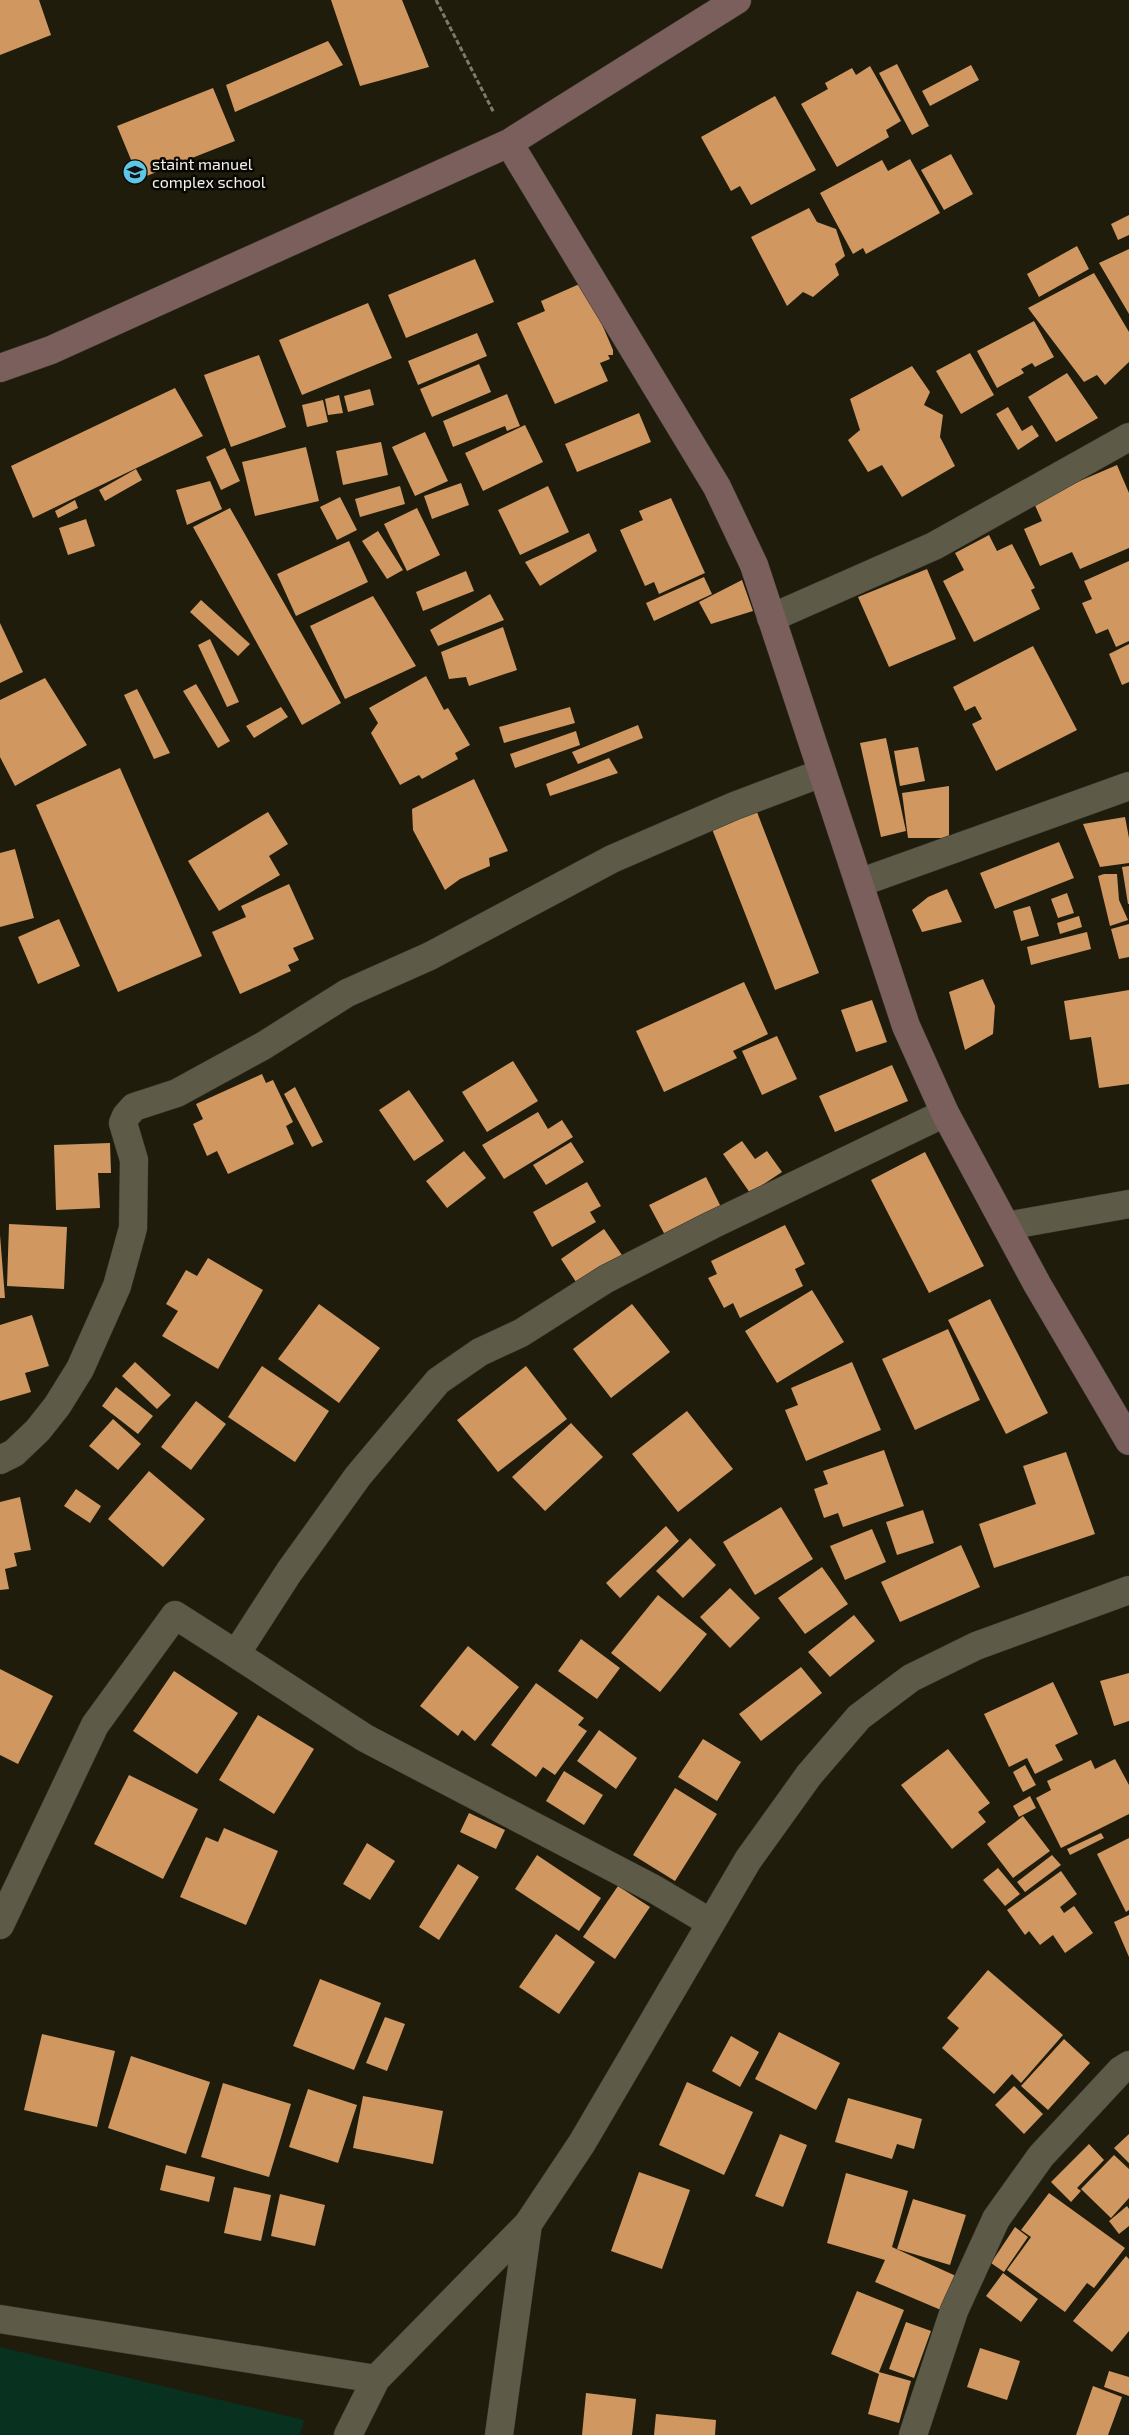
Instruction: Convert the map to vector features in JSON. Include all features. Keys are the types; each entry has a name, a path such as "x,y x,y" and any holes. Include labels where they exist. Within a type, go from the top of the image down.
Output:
{"main road":[{"path":"0,368 51,350 509,142 736,0"},
{"path":"509,142 717,487 754,565 906,1026 945,1113 1037,1284 1129,1441"}],"street":[{"path":"770,618 934,546 1129,438"},
{"path":"0,1460 14,1453 38,1430 57,1406 80,1369 117,1286 133,1228 134,1160 123,1123 134,1107 177,1093 263,1046 347,993 430,956 612,859 734,806 822,773"},
{"path":"859,883 1129,786"},
{"path":"236,1654 289,1572 358,1476 438,1381 480,1352 521,1333 606,1279 712,1224 945,1113"},
{"path":"1006,1226 1129,1204"},
{"path":"348,2435 376,2379 528,2224 582,2143 748,1860 809,1775 859,1717 911,1678 976,1646 1129,1590"},
{"path":"0,1925 95,1725 175,1615 365,1738 654,1889 711,1923"},
{"path":"913,2435 954,2311 996,2218 1040,2156 1121,2070 1129,2065"},
{"path":"500,2435 528,2224"},
{"path":"0,2319 376,2379"}],"path":[{"path":"436,0 509,142"}],"green space":[{"path":"0,2347 304,2420 300,2435 0,2435"}],"building":[{"path":"0,0 39,0 51,35 0,55"},
{"path":"331,0 402,0 429,67 360,86"},
{"path":"328,41 343,65 235,112 226,85"},
{"path":"897,64 929,126 912,135 879,73"},
{"path":"971,65 979,80 930,106 922,91"},
{"path":"870,66 901,121 886,130 889,137 837,167 801,104 828,89 825,83 852,68 856,75"},
{"path":"213,88 235,141 139,179 117,126"},
{"path":"775,96 816,170 751,205 740,186 731,191 701,137"},
{"path":"951,154 973,194 944,210 921,170"},
{"path":"910,159 940,213 866,254 863,248 853,254 820,193 882,160 888,171"},
{"path":"809,208 817,222 836,229 845,256 835,264 839,275 813,297 803,292 787,306 751,237"},
{"path":"1129,215 1129,235 1118,240 1111,224"},
{"path":"1077,246 1089,269 1039,297 1027,274"},
{"path":"1129,249 1129,314 1099,263"},
{"path":"475,259 494,302 406,338 388,295"},
{"path":"1094,273 1129,332 1129,362 1105,385 1097,375 1084,382 1028,308"},
{"path":"584,282 613,350 613,355 608,355 610,359 600,363 608,381 555,404 517,323 545,311 541,301"},
{"path":"368,303 392,358 302,395 279,340"},
{"path":"1034,321 1054,357 1035,367 1032,363 1021,369 1024,373 997,388 977,351"},
{"path":"477,333 487,356 418,385 408,361"},
{"path":"970,353 994,395 961,414 936,371"},
{"path":"259,355 286,427 231,447 204,375"},
{"path":"479,364 491,392 432,417 420,389"},
{"path":"912,366 930,392 924,405 943,415 940,437 955,466 902,497 882,465 868,472 848,440 860,430 850,399"},
{"path":"1067,373 1098,418 1056,442 1028,397"},
{"path":"175,388 203,436 33,518 11,466"},
{"path":"370,389 374,405 348,412 344,396"},
{"path":"507,394 520,426 507,431 505,426 453,447 443,421"},
{"path":"339,395 343,413 328,415 325,399"},
{"path":"323,400 328,422 307,427 302,405"},
{"path":"1008,407 1022,431 1032,425 1039,436 1018,450 996,414"},
{"path":"639,413 651,442 577,472 565,444"},
{"path":"525,425 543,462 483,491 465,453"},
{"path":"425,432 448,481 415,496 392,447"},
{"path":"381,442 388,475 343,485 336,451"},
{"path":"306,447 319,501 255,516 242,462"},
{"path":"225,448 240,481 221,490 206,457"},
{"path":"1117,465 1129,493 1129,548 1080,569 1072,552 1040,566 1024,529 1042,521 1033,501"},
{"path":"136,469 142,480 105,501 99,490"},
{"path":"210,481 222,509 187,525 176,490"},
{"path":"461,483 469,505 432,519 424,496"},
{"path":"400,486 405,504 360,517 355,499"},
{"path":"548,486 569,532 520,555 498,510"},
{"path":"340,497 357,530 337,540 320,507"},
{"path":"671,498 705,573 659,594 654,582 645,586 620,530 643,520 639,511"},
{"path":"75,500 78,508 58,518 55,511"},
{"path":"230,508 341,703 302,725 193,527"},
{"path":"417,508 440,555 407,571 384,524"},
{"path":"86,519 95,546 68,555 59,528"},
{"path":"378,531 403,570 387,579 362,541"},
{"path":"589,533 597,551 540,586 525,562"},
{"path":"989,535 997,551 1012,544 1035,588 1031,590 1040,609 974,642 943,581 964,570 955,553"},
{"path":"349,541 368,582 296,616 277,574"},
{"path":"1129,561 1129,641 1116,647 1108,629 1096,634 1082,603 1092,599 1084,581"},
{"path":"927,569 956,639 889,667 858,597"},
{"path":"466,571 474,591 423,611 416,592"},
{"path":"704,577 712,594 654,621 646,603"},
{"path":"742,580 753,611 711,624 699,602"},
{"path":"490,594 504,620 438,646 430,630"},
{"path":"373,596 416,666 345,699 310,626"},
{"path":"201,600 250,644 238,656 190,612"},
{"path":"0,623 23,672 0,683"},
{"path":"503,627 517,670 469,686 466,677 449,679 441,652"},
{"path":"210,639 239,702 227,707 198,645"},
{"path":"1129,644 1129,682 1122,685 1109,654"},
{"path":"1033,646 1077,730 996,771 972,724 982,719 975,706 965,711 953,687"},
{"path":"426,676 444,710 448,708 470,745 455,753 458,759 422,779 419,775 400,785 371,733 378,723 369,708"},
{"path":"45,678 87,745 15,786 0,757 0,700"},
{"path":"196,684 230,741 218,748 183,691"},
{"path":"137,689 170,753 154,759 124,695"},
{"path":"281,707 288,717 254,738 246,726"},
{"path":"570,707 575,723 504,743 499,727"},
{"path":"638,725 643,738 578,764 572,752"},
{"path":"576,731 580,745 515,768 510,754"},
{"path":"886,738 906,831 881,837 860,743"},
{"path":"918,747 925,781 900,786 894,751"},
{"path":"609,758 618,773 550,796 546,784"},
{"path":"120,768 202,956 118,992 36,805"},
{"path":"474,779 508,851 489,858 490,866 460,879 445,890 413,830 412,809"},
{"path":"949,786 949,838 908,838 902,793"},
{"path":"268,812 288,844 269,856 280,875 219,911 188,861"},
{"path":"757,812 819,973 775,990 712,829"},
{"path":"1125,817 1129,838 1129,863 1100,867 1083,824"},
{"path":"1059,842 1074,878 995,909 980,873"},
{"path":"15,849 34,918 0,927 0,853"},
{"path":"1129,866 1129,904 1128,904 1122,867"},
{"path":"1117,874 1119,900 1128,920 1110,926 1098,876"},
{"path":"289,884 314,939 293,948 299,960 288,965 291,971 240,994 212,932 246,917 241,906"},
{"path":"947,889 962,922 922,932 912,910 928,897"},
{"path":"1067,893 1074,913 1058,918 1051,899"},
{"path":"1030,906 1039,936 1021,941 1013,911"},
{"path":"1079,916 1082,927 1060,934 1057,923"},
{"path":"59,919 80,966 38,984 18,937"},
{"path":"1129,924 1129,957 1119,959 1111,929"},
{"path":"1087,932 1091,949 1031,965 1027,947"},
{"path":"983,979 995,1006 993,1034 965,1050 949,992"},
{"path":"744,982 768,1034 733,1051 737,1058 664,1092 636,1031"},
{"path":"1129,990 1129,1084 1099,1088 1091,1037 1070,1040 1064,1001"},
{"path":"872,1000 887,1042 856,1052 841,1010"},
{"path":"777,1036 797,1079 762,1095 742,1051"},
{"path":"513,1061 538,1101 487,1132 462,1092"},
{"path":"892,1065 908,1101 835,1132 819,1096"},
{"path":"262,1074 266,1083 273,1080 293,1122 286,1126 294,1144 228,1174 217,1151 207,1156 193,1124 203,1119 196,1104"},
{"path":"295,1087 323,1142 312,1147 284,1094"},
{"path":"409,1090 444,1141 414,1161 379,1110"},
{"path":"538,1112 548,1129 562,1120 573,1137 504,1179 482,1145"},
{"path":"742,1141 755,1159 767,1151 782,1172 750,1193 723,1154"},
{"path":"571,1142 584,1162 546,1185 533,1165"},
{"path":"110,1143 111,1173 98,1173 100,1208 56,1210 54,1145"},
{"path":"464,1151 486,1178 447,1208 426,1181"},
{"path":"925,1152 984,1266 929,1293 871,1180"},
{"path":"706,1177 721,1207 665,1235 649,1205"},
{"path":"587,1182 601,1206 590,1212 596,1222 552,1247 533,1212"},
{"path":"9,1224 67,1227 64,1289 7,1286"},
{"path":"785,1225 805,1264 795,1269 803,1286 740,1318 733,1303 724,1308 708,1278 717,1274 711,1261"},
{"path":"604,1229 624,1258 580,1288 561,1259"},
{"path":"0,1235 5,1298 0,1298"},
{"path":"208,1258 263,1290 218,1369 162,1336 178,1311 166,1304 186,1270 197,1276"},
{"path":"812,1290 844,1342 777,1383 745,1331"},
{"path":"990,1299 1048,1413 1006,1434 948,1320"},
{"path":"319,1304 380,1348 339,1403 278,1359"},
{"path":"632,1304 670,1352 611,1398 573,1349"},
{"path":"32,1315 49,1366 25,1373 31,1392 0,1401 0,1325"},
{"path":"948,1329 980,1400 915,1430 882,1359"},
{"path":"135,1362 171,1395 157,1409 122,1376"},
{"path":"852,1362 881,1430 806,1461 785,1410 798,1405 791,1388"},
{"path":"262,1366 329,1411 295,1462 228,1417"},
{"path":"526,1366 567,1419 498,1472 457,1420"},
{"path":"116,1387 153,1416 138,1434 102,1406"},
{"path":"196,1401 226,1424 191,1470 161,1447"},
{"path":"687,1411 733,1469 678,1512 632,1454"},
{"path":"113,1419 141,1444 118,1470 89,1446"},
{"path":"571,1423 603,1457 545,1511 512,1477"},
{"path":"884,1450 904,1506 843,1527 838,1513 824,1518 814,1489 828,1484 823,1471"},
{"path":"1066,1452 1095,1534 994,1568 979,1524 1036,1504 1023,1466"},
{"path":"149,1471 205,1519 163,1567 108,1519"},
{"path":"76,1489 101,1506 90,1523 64,1506"},
{"path":"20,1497 31,1550 14,1553 17,1566 5,1569 9,1589 0,1590 0,1502"},
{"path":"781,1507 813,1559 755,1595 723,1542"},
{"path":"923,1510 934,1543 897,1555 886,1522"},
{"path":"666,1526 679,1541 620,1598 606,1583"},
{"path":"872,1529 886,1562 845,1580 830,1546"},
{"path":"690,1538 716,1565 683,1598 656,1571"},
{"path":"961,1545 980,1587 900,1622 881,1582"},
{"path":"822,1567 848,1604 805,1634 778,1598"},
{"path":"730,1588 760,1618 730,1648 700,1617"},
{"path":"658,1595 707,1634 660,1692 611,1653"},
{"path":"854,1615 875,1641 830,1677 808,1652"},
{"path":"581,1639 620,1668 597,1699 558,1671"},
{"path":"468,1646 519,1687 475,1741 462,1730 458,1736 420,1706"},
{"path":"801,1667 822,1693 761,1741 739,1714"},
{"path":"0,1669 53,1696 18,1764 0,1755"},
{"path":"174,1671 238,1713 197,1774 133,1731"},
{"path":"1129,1673 1129,1721 1114,1726 1100,1681"},
{"path":"1053,1682 1078,1734 1055,1745 1063,1760 1035,1774 1027,1758 1009,1767 984,1714"},
{"path":"536,1683 584,1718 578,1725 587,1731 555,1775 543,1767 536,1777 491,1745"},
{"path":"258,1715 314,1749 274,1814 219,1780"},
{"path":"599,1730 637,1758 616,1789 577,1761"},
{"path":"703,1739 741,1762 717,1801 678,1777"},
{"path":"948,1749 990,1803 978,1812 986,1822 952,1849 901,1785"},
{"path":"1115,1759 1129,1785 1129,1814 1061,1848 1036,1798 1051,1790 1047,1781 1091,1760 1095,1769"},
{"path":"1025,1765 1036,1785 1023,1792 1013,1772"},
{"path":"564,1771 603,1795 584,1825 546,1801"},
{"path":"129,1775 198,1809 163,1879 94,1844"},
{"path":"675,1788 717,1814 675,1881 633,1855"},
{"path":"1030,1796 1036,1808 1019,1817 1013,1806"},
{"path":"469,1813 505,1830 496,1849 460,1832"},
{"path":"1023,1816 1050,1851 1013,1878 987,1844"},
{"path":"224,1828 278,1851 246,1925 180,1897 206,1837 218,1842"},
{"path":"1101,1833 1104,1838 1070,1855 1067,1849"},
{"path":"1129,1838 1129,1910 1126,1912 1097,1854"},
{"path":"367,1843 395,1861 370,1900 343,1884"},
{"path":"537,1855 601,1898 579,1931 515,1889"},
{"path":"1052,1855 1061,1865 1025,1892 1017,1882"},
{"path":"458,1864 479,1877 439,1940 419,1927"},
{"path":"998,1868 1020,1894 1005,1906 983,1880"},
{"path":"1061,1871 1077,1894 1060,1907 1064,1913 1074,1906 1093,1933 1065,1953 1053,1935 1040,1945 1029,1931 1025,1935 1007,1910"},
{"path":"618,1886 650,1907 615,1959 583,1937"},
{"path":"1129,1915 1129,1957 1114,1922"},
{"path":"556,1934 595,1962 559,2014 519,1987"},
{"path":"988,1970 1063,2035 1021,2083 1012,2074 994,2094 942,2048 959,2028 947,2018"},
{"path":"320,1979 381,2003 354,2070 293,2046"},
{"path":"385,2017 405,2024 387,2071 366,2063"},
{"path":"779,2032 840,2063 816,2110 755,2079"},
{"path":"42,2034 115,2051 97,2127 24,2110"},
{"path":"731,2036 759,2052 740,2087 712,2071"},
{"path":"1064,2039 1090,2063 1048,2110 1021,2086"},
{"path":"131,2056 210,2082 186,2154 108,2128"},
{"path":"687,2082 753,2112 724,2175 659,2145"},
{"path":"223,2083 291,2104 269,2177 201,2157"},
{"path":"1014,2086 1043,2114 1024,2134 995,2105"},
{"path":"308,2089 357,2105 338,2163 289,2147"},
{"path":"363,2096 443,2111 433,2164 353,2148"},
{"path":"848,2098 922,2119 914,2149 897,2144 892,2159 835,2142"},
{"path":"780,2134 807,2145 783,2207 755,2196"},
{"path":"1129,2134 1129,2163 1114,2148"},
{"path":"1089,2144 1104,2160 1077,2188 1081,2191 1071,2202 1051,2182"},
{"path":"1114,2155 1129,2169 1129,2198 1111,2218 1081,2189"},
{"path":"166,2165 215,2177 209,2202 160,2190"},
{"path":"639,2172 690,2190 662,2269 611,2251"},
{"path":"846,2173 908,2191 892,2247 956,2276 941,2310 875,2282 885,2260 827,2243"},
{"path":"234,2187 271,2195 261,2241 224,2233"},
{"path":"1049,2193 1125,2248 1094,2288 1087,2283 1065,2312 1007,2270 1031,2237 1021,2230"},
{"path":"280,2194 325,2205 315,2246 271,2236"},
{"path":"913,2199 966,2215 950,2265 897,2249"},
{"path":"1127,2206 1129,2209 1129,2226 1119,2234 1109,2221"},
{"path":"1015,2227 1028,2237 1004,2272 991,2263"},
{"path":"1126,2256 1129,2259 1129,2331 1112,2352 1073,2321"},
{"path":"1003,2273 1038,2299 1021,2322 986,2296"},
{"path":"857,2291 904,2310 879,2372 911,2381 899,2423 868,2414 879,2374 831,2354"},
{"path":"906,2322 931,2331 914,2378 889,2369"},
{"path":"980,2348 1020,2361 1007,2400 967,2387"},
{"path":"1109,2371 1129,2377 1129,2396 1104,2387"},
{"path":"1093,2386 1122,2397 1108,2435 1076,2435"},
{"path":"586,2393 636,2399 632,2435 582,2435"},
{"path":"656,2414 716,2420 715,2435 654,2435"}],"place":[{"name":"staint manuel complex school","path":"135,172"}]}
